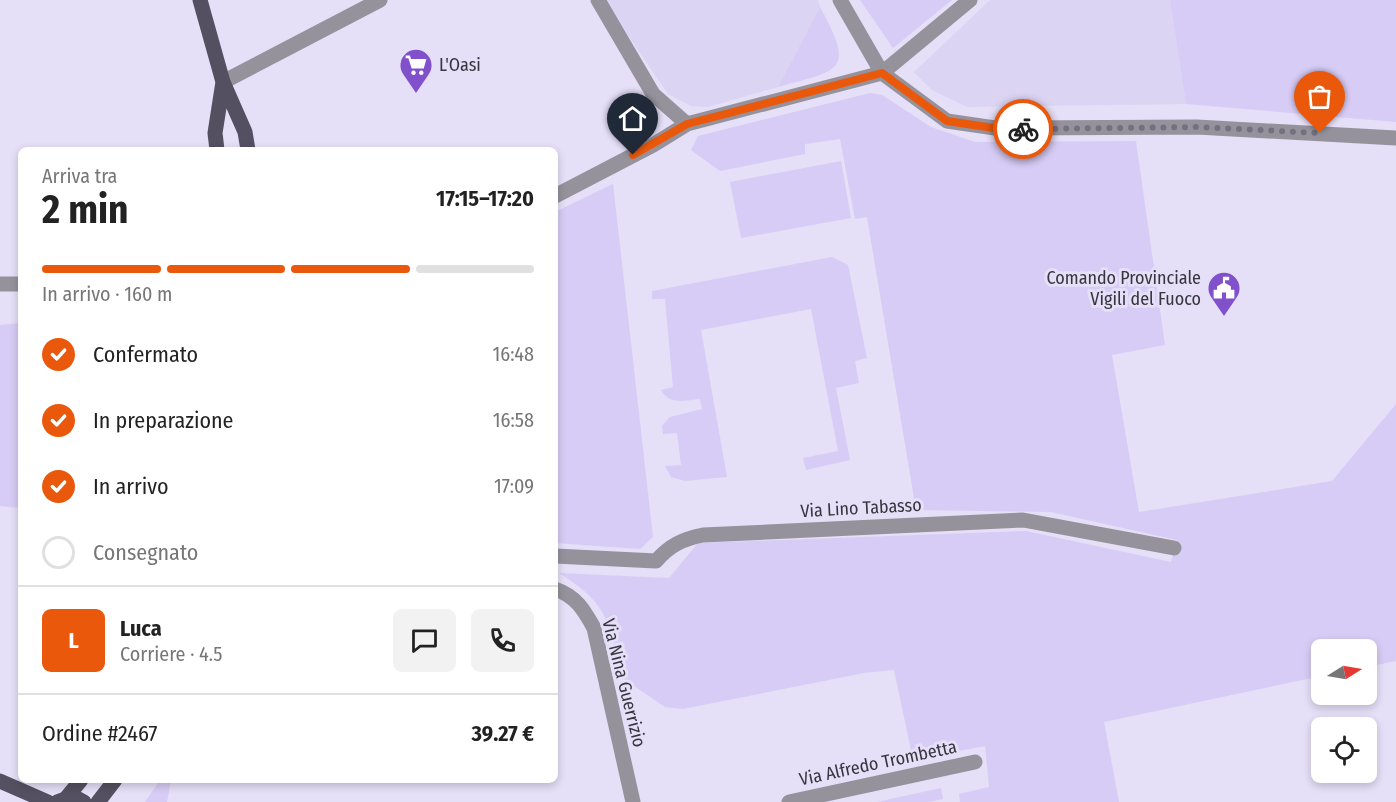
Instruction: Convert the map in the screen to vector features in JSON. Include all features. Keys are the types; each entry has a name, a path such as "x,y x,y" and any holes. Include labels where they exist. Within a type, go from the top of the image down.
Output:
{"main road":[{"path":"200,0 223,82 245,132 248,147"},
{"path":"217,147 215,133 223,82"},
{"path":"0,781 48,802"},
{"path":"62,799 78,783"},
{"path":"98,802 114,783"},
{"path":"62,799 84,802"}],"street":[{"path":"223,82 380,0"},
{"path":"598,0 653,94 687,124"},
{"path":"840,0 882,73 947,121 994,128 1197,127 1396,138"},
{"path":"558,194 653,145 687,124 882,73 970,0"},
{"path":"0,284 18,284"},
{"name":"Via Lino Tabasso","path":"558,556 656,561 666,550 683,539 704,535 1023,520 1174,548"},
{"name":"Via Nina Guerrizio","path":"558,590 565,592 580,604 594,628 633,802"},
{"name":"Via Alfredo Trombetta","path":"789,802 975,762"}],"shaded area":[{"path":"604,0 818,0 820,7 778,87 708,107 691,106 668,94"},
{"path":"860,0 952,0 893,48"},
{"path":"990,0 1170,0 1186,104 967,107 932,90 914,72"},
{"path":"1170,0 1396,0 1396,122 1186,104"},
{"path":"820,7 837,45 839,56 836,65 816,76 778,87"},
{"path":"870,93 882,95 931,127 975,142 1136,141 1165,345 1112,355 1139,512 1332,481 1396,404 1396,661 1377,665 1377,639 1311,639 1311,678 1104,722 1119,802 960,802 959,794 989,787 985,746 913,760 894,670 864,673 683,709 665,707 621,677 614,642 605,616 588,595 559,573 669,578 698,543 1026,531 1171,562 1177,540 1051,512 916,510 867,217 855,219 840,139 805,144 805,154 720,171 691,150 698,136"},
{"path":"841,161 851,218 741,238 730,182"},
{"path":"613,184 653,537 640,549 558,543 558,211"},
{"path":"832,257 848,265 867,358 855,361 859,383 836,388 850,460 806,470 803,458 838,451 811,309 701,330 727,477 685,481 671,477 665,466 681,465 677,433 663,434 662,426 670,417 702,409 700,399 673,400 661,390 673,387 665,299 652,299 652,291"},
{"path":"18,323 18,508 0,506 0,325"},
{"path":"158,783 170,783 167,802 145,802"},
{"path":"941,788 943,799 929,802 877,802"}],"way so far":[{"path":"1023,129 1197,127 1320,133"}],"place":[{"name":"L'Oasi","path":"416,94"},
{"name":"Comando Provinciale Vigili del Fuoco","path":"1224,317"}],"route":[{"path":"633,155 687,124 882,73 947,121 994,128 1023,129"}]}
